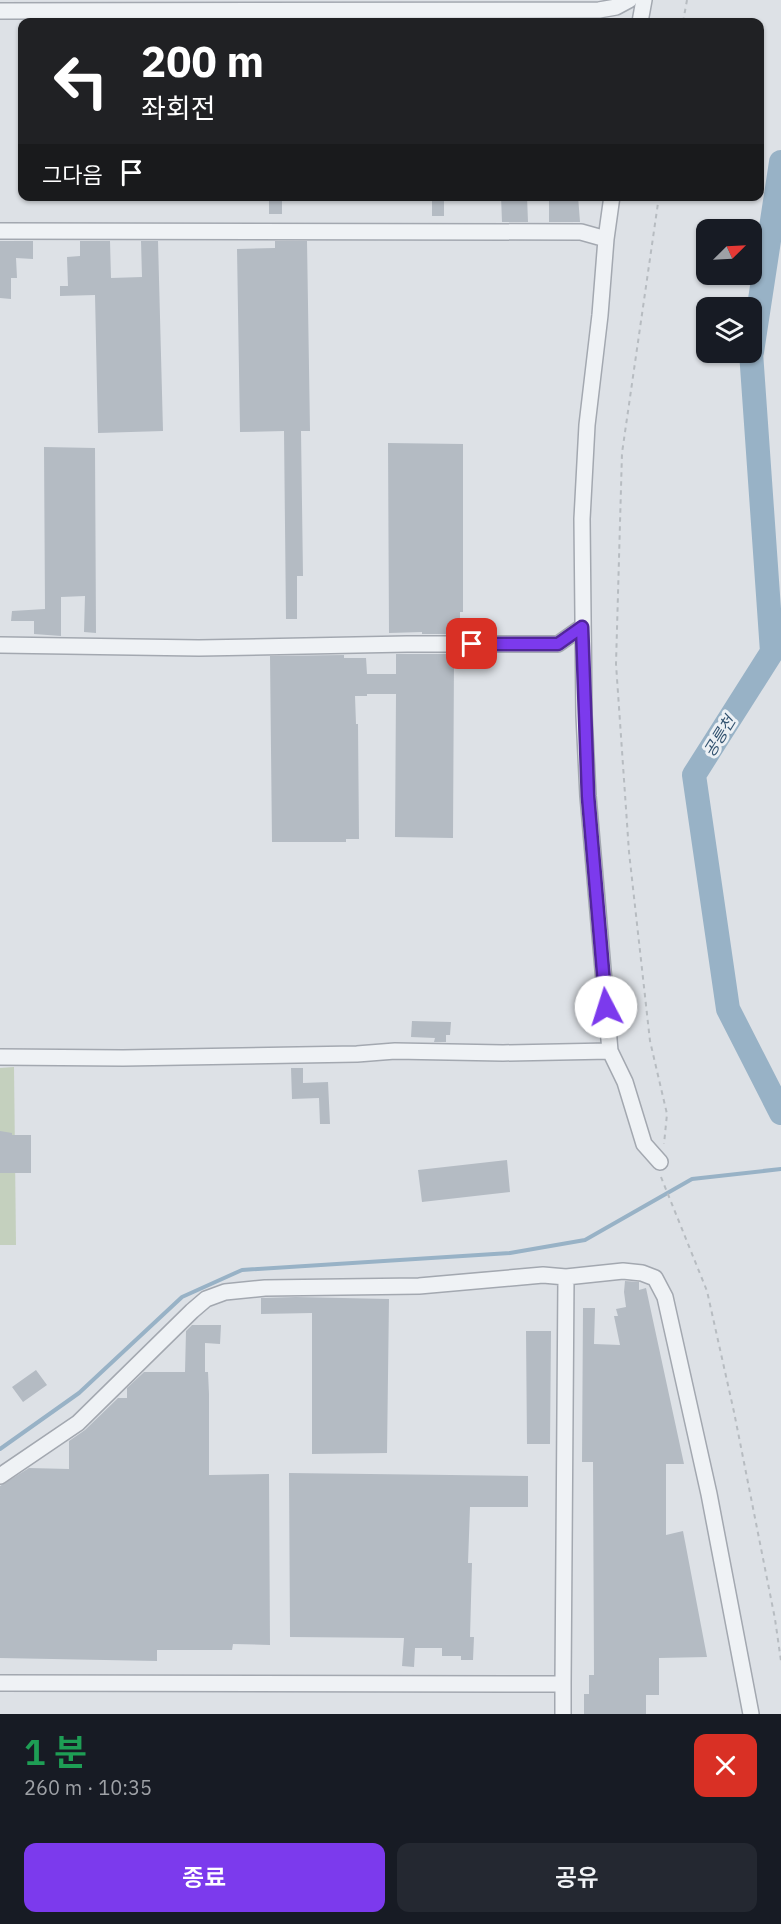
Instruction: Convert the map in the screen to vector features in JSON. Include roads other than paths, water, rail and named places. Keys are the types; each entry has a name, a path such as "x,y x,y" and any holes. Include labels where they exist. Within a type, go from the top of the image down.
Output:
{"street":[{"path":"0,10 599,9 616,7 629,0"},
{"path":"641,18 644,0"},
{"path":"611,201 586,437 582,519 582,627 588,796 610,1051 625,1082 644,1144 660,1162"},
{"path":"0,231 581,232 606,239"},
{"path":"0,645 199,648 558,644 582,627"},
{"path":"0,1057 123,1058 357,1054 395,1051 503,1053 610,1051"},
{"path":"0,1476 78,1423 192,1311 206,1299 225,1292 265,1288 419,1286 543,1275 566,1277 623,1271 642,1272 655,1278 665,1297 709,1494 751,1714"},
{"path":"563,1714 566,1277"},
{"path":"0,1683 563,1684"}],"waterway":[{"name":"공릉천","path":"760,297 781,162"},
{"name":"공릉천","path":"752,363 772,652 694,775 728,1009 781,1113"},
{"path":"0,1449 79,1393 182,1297 242,1270 510,1253 585,1240 692,1179 781,1169"}]}
